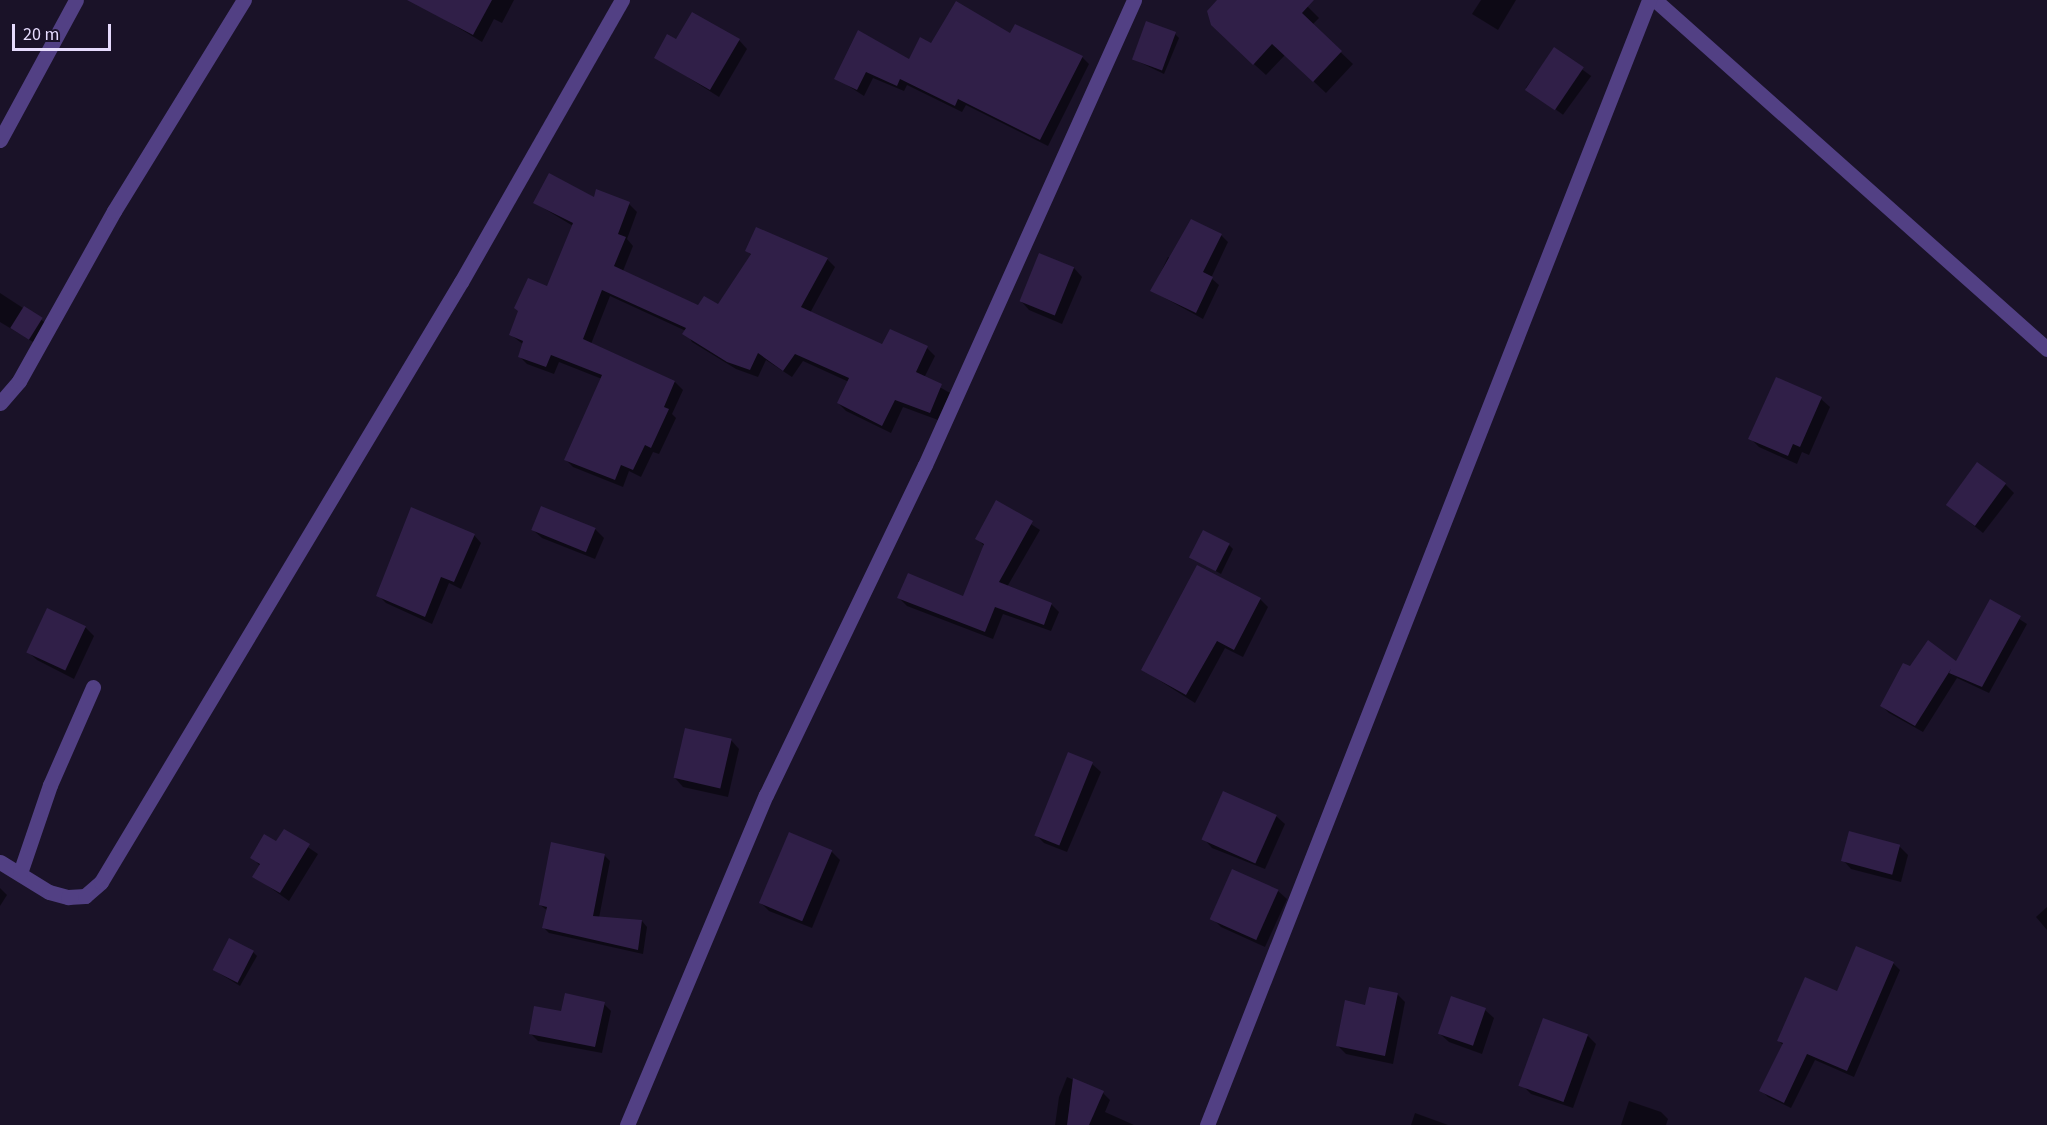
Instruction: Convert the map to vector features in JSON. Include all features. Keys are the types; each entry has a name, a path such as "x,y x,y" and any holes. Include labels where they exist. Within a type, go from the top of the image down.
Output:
{"street":[{"path":"0,140 76,0"},
{"path":"0,403 20,381 114,211 244,0"},
{"path":"0,862 49,892 69,897 85,896 101,882 460,282 622,0"},
{"path":"627,1125 766,795 925,465 1134,0"},
{"path":"1207,1125 1649,0"},
{"path":"1654,0 2047,349"},
{"path":"20,873 50,785 93,687"}],"building":[{"path":"407,0 492,0 473,35"},
{"path":"1217,0 1314,0 1302,13 1342,51 1313,82 1272,44 1253,65 1211,25 1207,11"},
{"path":"956,1 1010,33 1015,24 1083,56 1040,140 958,99 955,106 900,79 897,86 866,72 857,90 834,79 858,30 909,59 920,37 931,43"},
{"path":"692,12 740,39 710,90 654,58 667,34 676,39"},
{"path":"1146,21 1176,32 1162,70 1132,60"},
{"path":"1554,47 1584,67 1555,110 1525,90"},
{"path":"549,173 594,197 596,189 630,202 618,234 626,237 614,266 698,305 704,296 718,304 751,254 745,251 756,227 828,258 801,307 882,344 890,329 928,346 916,372 942,384 930,413 895,400 882,426 837,403 849,378 795,354 783,371 758,353 750,370 727,362 682,334 686,328 602,290 583,339 675,381 664,407 669,409 651,448 645,445 633,470 621,465 615,480 564,460 602,375 551,355 546,367 518,357 523,341 509,335 518,311 514,308 528,278 547,286 573,223 533,203"},
{"path":"1191,219 1222,234 1203,272 1213,277 1196,313 1150,291"},
{"path":"1039,253 1074,267 1055,315 1020,301"},
{"path":"24,306 43,318 29,340 10,328"},
{"path":"1776,377 1822,397 1800,447 1793,444 1788,456 1748,439"},
{"path":"1977,462 2006,483 1975,526 1946,505"},
{"path":"996,500 1033,521 999,582 1052,603 1044,625 995,607 985,632 897,598 908,573 963,596 984,544 975,539"},
{"path":"541,506 596,528 586,552 531,530"},
{"path":"411,507 475,534 454,582 441,577 425,617 376,596"},
{"path":"1203,530 1230,544 1216,571 1189,558"},
{"path":"1197,565 1261,598 1234,650 1217,641 1186,695 1141,670"},
{"path":"1990,599 2021,616 1982,687 1949,673 1951,669 1915,726 1880,706 1903,663 1910,666 1928,640 1956,661"},
{"path":"47,608 86,626 65,671 26,652"},
{"path":"685,728 732,739 720,788 674,778"},
{"path":"1068,752 1093,762 1059,846 1034,835"},
{"path":"1223,791 1277,815 1255,863 1201,839"},
{"path":"284,829 310,844 280,893 252,877 260,864 250,858 264,834 276,841"},
{"path":"1849,831 1900,845 1892,875 1841,861"},
{"path":"789,832 832,850 802,921 759,903"},
{"path":"551,842 605,854 593,916 642,920 638,950 542,928 547,907 539,905"},
{"path":"1232,869 1279,890 1256,940 1210,919"},
{"path":"229,938 254,951 238,983 213,970"},
{"path":"1856,946 1894,962 1847,1071 1807,1054 1784,1103 1759,1091 1783,1043 1777,1041 1805,977 1837,991"},
{"path":"1369,987 1398,993 1385,1056 1336,1046 1345,1000 1365,1005"},
{"path":"565,993 605,1002 595,1047 529,1034 534,1006 561,1011"},
{"path":"1451,996 1486,1008 1473,1046 1438,1034"},
{"path":"1543,1018 1588,1034 1563,1102 1518,1086"},
{"path":"1073,1078 1104,1091 1089,1125 1067,1125"}]}
